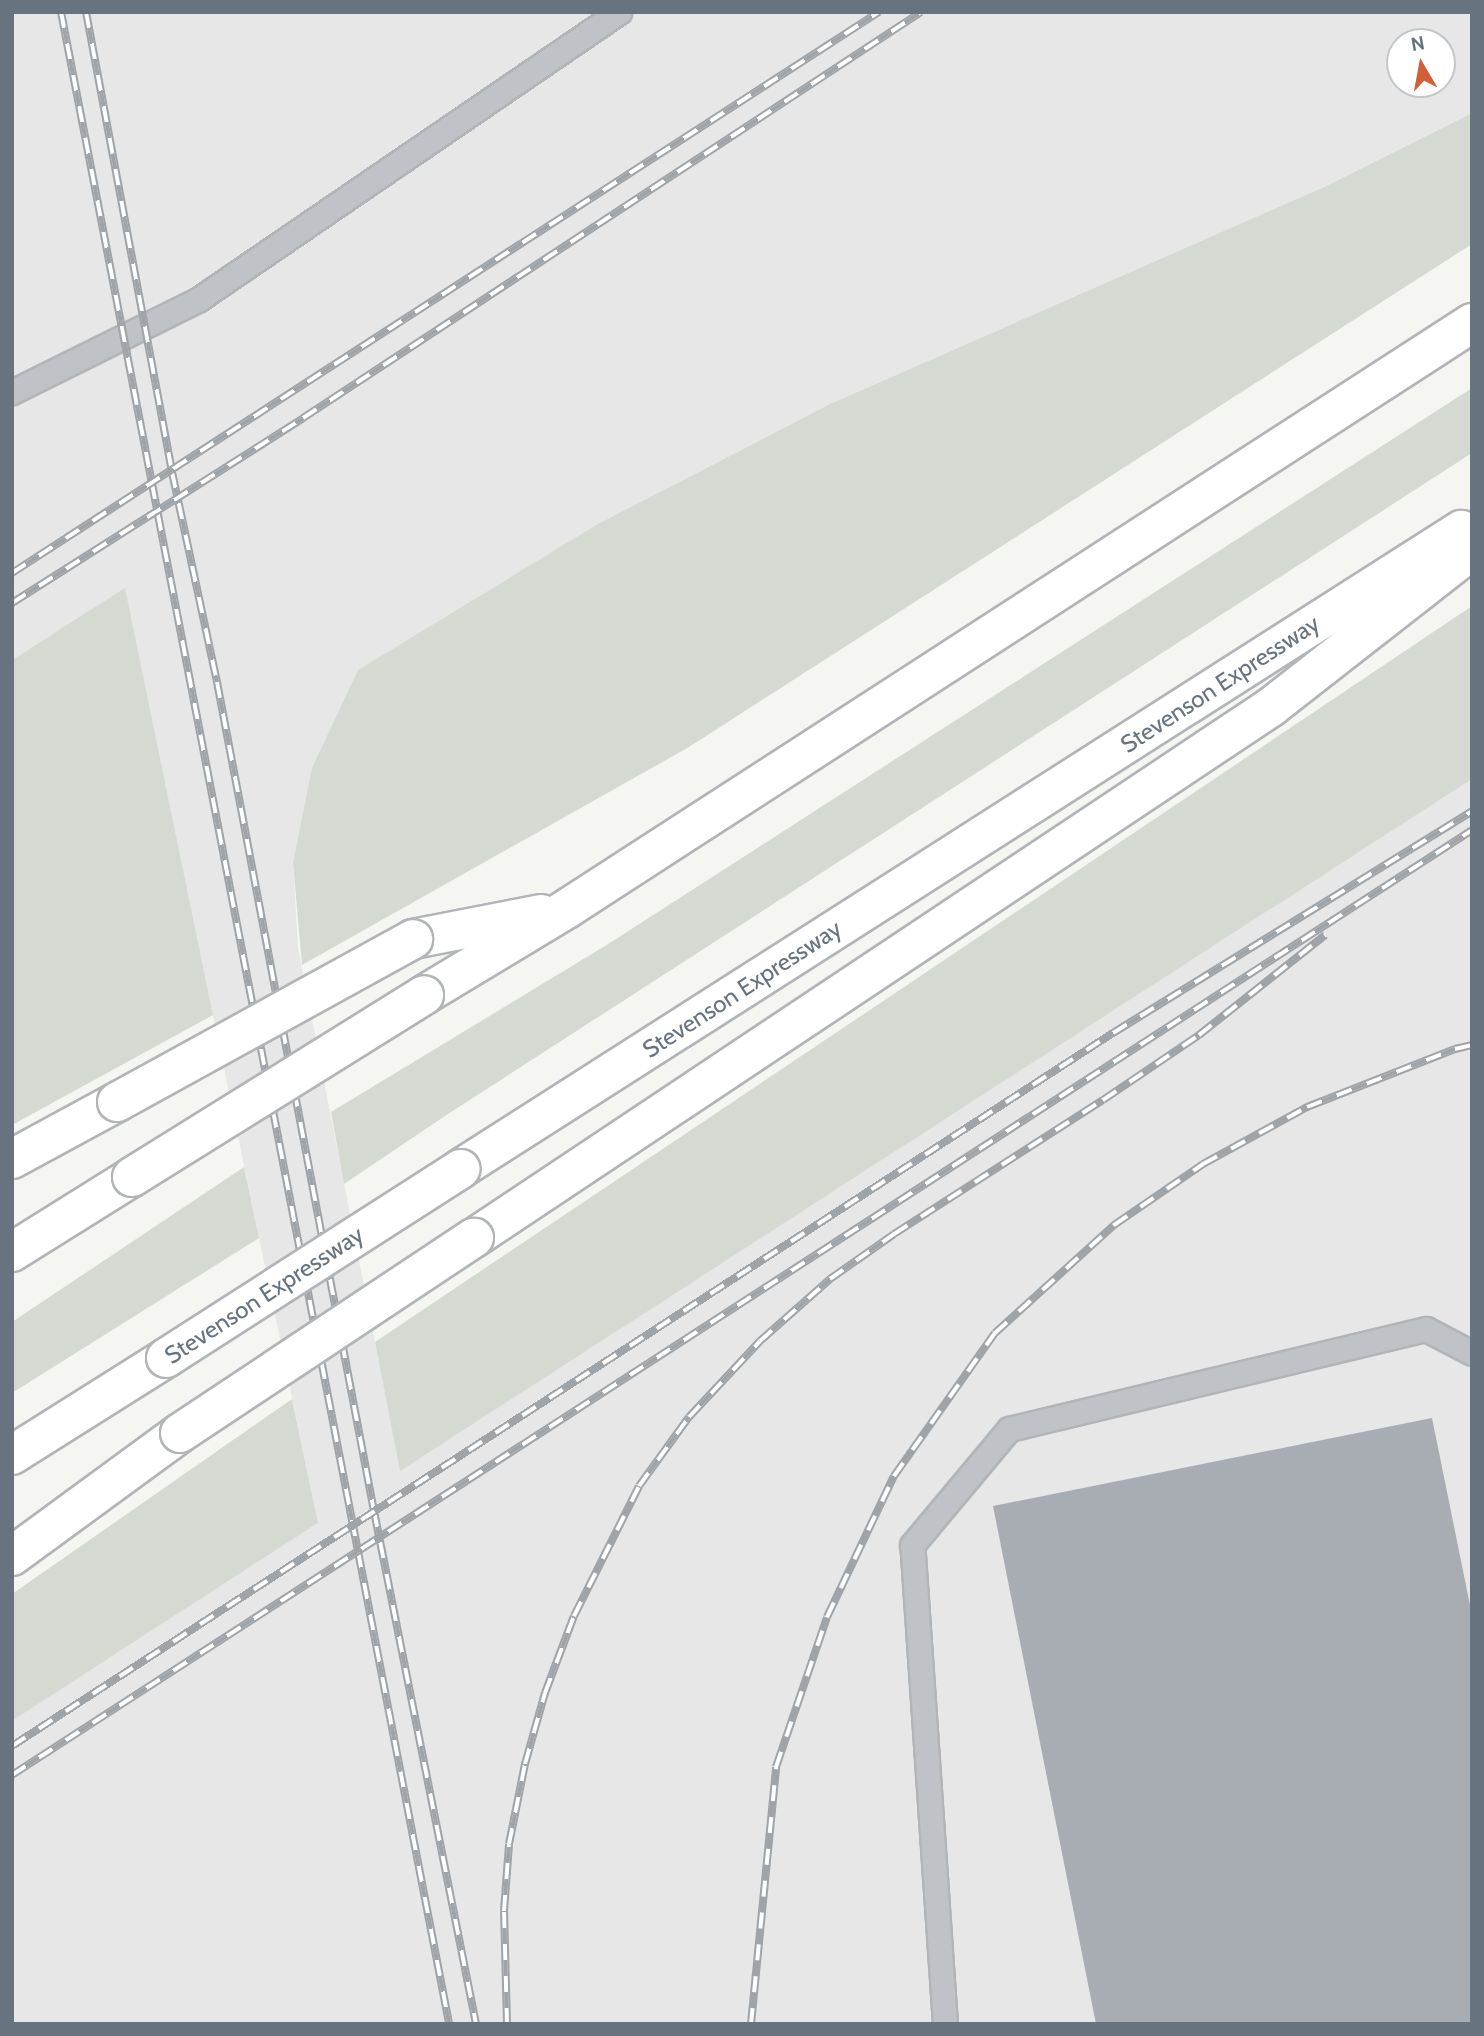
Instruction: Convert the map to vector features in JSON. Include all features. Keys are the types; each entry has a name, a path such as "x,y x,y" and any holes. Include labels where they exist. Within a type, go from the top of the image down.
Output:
{"highway":[{"path":"12,1252 568,908 1472,323"},
{"name":"Stevenson Expressway","path":"12,1455 1472,523"},
{"path":"12,1556 180,1433 1271,707 1472,550"},
{"path":"12,1159 413,939 568,908"}],"lane":[{"path":"12,392 199,299 619,12"},
{"path":"945,2024 912,1545 1009,1429 1426,1329 1472,1353"}],"shaded area":[{"path":"12,12 1472,12 1472,113 1324,187 830,404 596,525 358,670 293,863 298,948 400,1470 1472,779 1472,2024 12,2024 12,1721 318,1523 125,589 12,660"},
{"path":"1472,113 1472,244 689,747 302,965 293,863 312,768 358,670 596,525 830,404 1324,187"},
{"path":"1472,388 1472,453 448,1114 344,1184 331,1112 605,946"},
{"path":"125,588 213,1015 12,1125 12,660"},
{"path":"1472,606 1472,779 400,1471 375,1342"},
{"path":"244,1167 259,1238 12,1393 12,1322"},
{"path":"292,1399 318,1523 12,1721 12,1594"}],"building":[{"path":"1432,1418 1472,1615 1472,2024 1096,2024 993,1506"}],"railway":[{"path":"61,12 449,2024"},
{"path":"86,12 172,472 217,682 374,1511 476,2024"},
{"path":"12,573 879,12"},
{"path":"12,603 303,418 921,12"},
{"path":"12,1746 1113,1033 1472,811"},
{"path":"12,1775 1472,830"},
{"path":"507,2024 504,1911 509,1844 525,1764 545,1693 574,1616 639,1486 689,1417 760,1341 830,1279 894,1234 1199,1035 1325,935"},
{"path":"751,2024 776,1767 827,1617 894,1476 995,1333 1114,1225 1203,1164 1307,1107 1455,1049 1472,1045"}]}
